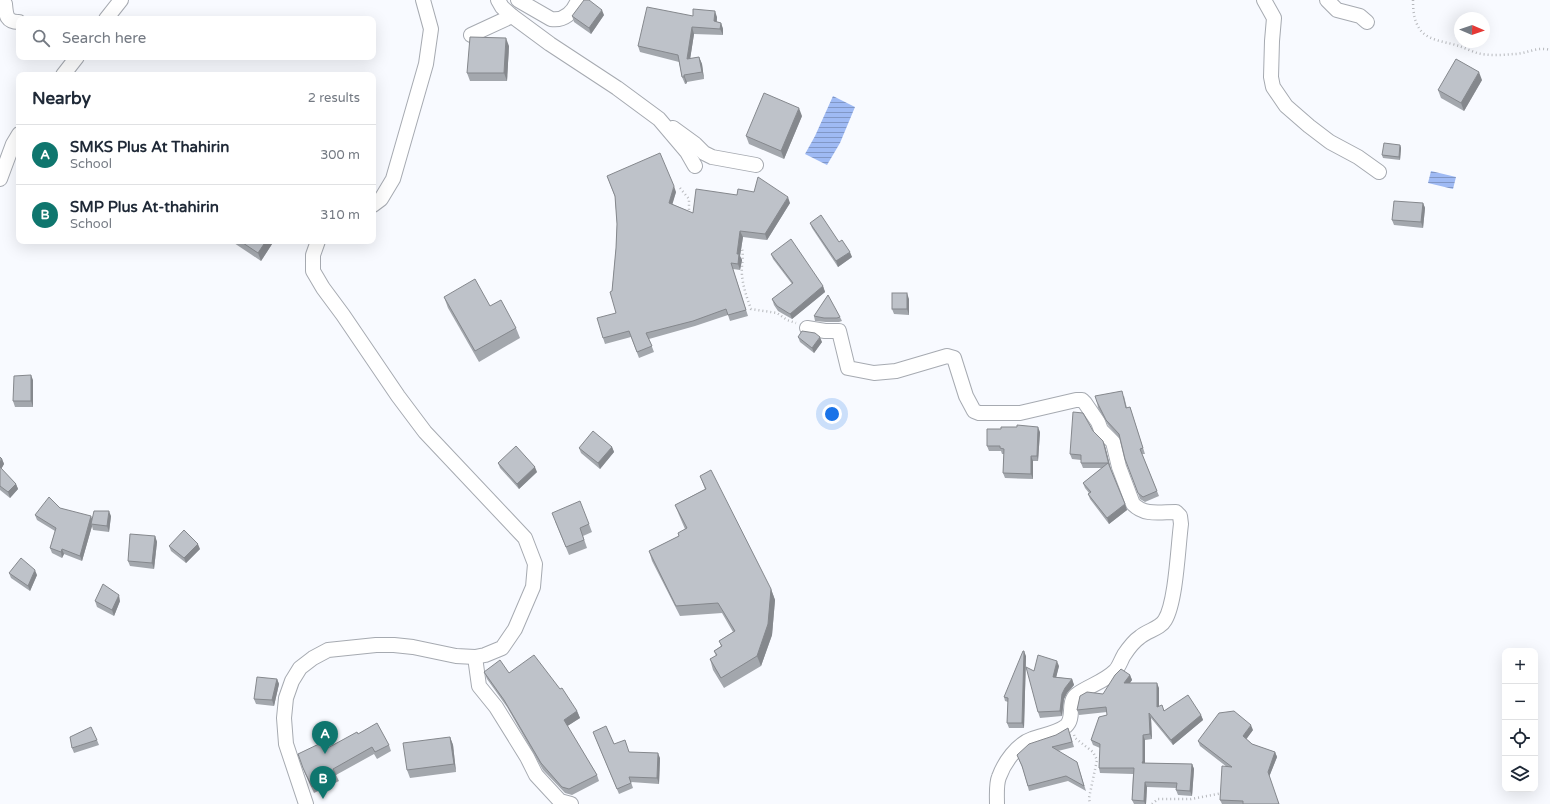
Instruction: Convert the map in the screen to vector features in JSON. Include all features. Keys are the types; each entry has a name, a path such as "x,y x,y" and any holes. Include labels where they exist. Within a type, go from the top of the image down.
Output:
{"street":[{"path":"109,16 122,0"},
{"path":"376,203 381,199 393,179 426,64 431,30 423,0"},
{"path":"498,0 502,7 512,16 550,44 617,88 695,144 704,153 712,157 756,165"},
{"path":"518,0 551,19 556,20 562,19 570,13 578,0"},
{"path":"1264,0 1274,18 1271,76 1273,87 1286,106 1320,134 1330,142 1358,157 1379,172"},
{"path":"1327,0 1338,10 1360,16 1367,22"},
{"path":"5,4 7,19 16,22"},
{"path":"471,35 512,16"},
{"path":"65,72 75,60"},
{"path":"659,119 687,152 695,166"},
{"path":"0,179 16,140"},
{"path":"306,804 286,744 284,718 288,692 292,681 300,668 328,650 376,645 394,644 456,656 475,657 485,655 502,648 515,629 533,587 535,564 525,538 425,432 398,396 323,288 313,271 313,255 317,244"},
{"path":"807,328 825,331 839,331 848,368 874,373 896,371 947,356 954,358 966,396 974,411 1020,413 1076,400 1084,401 1098,422 1101,430 1113,442 1119,467 1133,504 1145,512 1176,512 1180,516 1181,524 1171,603 1165,620 1157,627 1141,636 1125,654 1115,671 1075,696 1072,703 1069,722 1065,727 1032,739 1016,750 1007,761 998,778 997,804"},
{"path":"475,657 479,686 496,707 527,757 536,775 560,801 571,804"}],"path":[{"path":"1413,0 1413,14 1415,21 1421,31 1428,37 1460,46 1477,53 1497,55 1519,54 1544,48 1550,50"},
{"path":"680,188 689,200 688,215"},
{"path":"737,247 742,249 743,252 741,273 744,291 751,309 777,313 787,320 807,328"},
{"path":"1069,722 1075,738 1093,752 1097,760 1089,798 1090,804"},
{"path":"1152,804 1158,799 1191,799 1226,793"}],"water":[{"path":"833,96 855,107 840,143 827,165 805,154"},
{"path":"1431,171 1456,177 1453,189 1428,183"}],"building":[{"path":"584,0 589,0 602,10 589,28 572,16"},
{"path":"647,7 693,16 693,9 715,11 714,21 721,23 720,29 692,27 687,59 699,57 702,72 684,75 684,77 682,77 678,55 638,46"},
{"path":"470,37 506,38 504,73 467,73"},
{"path":"1456,59 1479,72 1461,103 1438,90"},
{"path":"764,93 799,108 781,151 746,136"},
{"path":"1384,143 1400,145 1399,157 1382,155"},
{"path":"660,153 674,186 669,203 693,213 696,189 737,195 738,189 754,192 758,177 788,197 765,234 740,231 737,254 739,254 738,264 731,263 746,310 728,315 726,309 693,321 646,333 652,346 637,352 629,331 603,338 597,318 616,313 610,292 612,291 617,224 615,196 607,176"},
{"path":"1394,201 1423,203 1421,222 1392,220"},
{"path":"821,215 839,242 842,240 850,252 836,261 810,223"},
{"path":"791,239 823,286 790,314 777,306 772,299 793,283 771,254"},
{"path":"244,244 264,244 258,253"},
{"path":"475,279 490,306 501,300 516,328 475,351 444,297"},
{"path":"892,293 907,293 907,309 892,309"},
{"path":"828,295 840,317 824,318 814,316"},
{"path":"802,331 815,333 820,337 812,348 798,337"},
{"path":"31,375 31,401 13,401 14,376"},
{"path":"1122,391 1126,408 1130,407 1143,448 1140,449 1157,491 1143,497 1138,493 1125,459 1119,434 1106,420 1095,396"},
{"path":"1073,412 1083,413 1093,431 1103,441 1109,465 1125,504 1107,518 1088,494 1091,492 1083,483 1108,463 1081,463 1081,455 1070,454"},
{"path":"1017,425 1038,427 1037,456 1031,456 1031,474 1003,473 1004,449 1000,448 1000,446 987,446 987,429 1017,427"},
{"path":"593,431 612,447 598,463 579,448"},
{"path":"516,446 535,467 517,484 498,463"},
{"path":"0,467 16,484 8,492 0,486"},
{"path":"711,470 771,589 768,624 757,656 721,678 710,659 717,655 714,651 722,646 719,641 735,631 718,603 676,606 649,551 679,536 678,533 687,528 675,505 706,489 700,476"},
{"path":"49,497 60,508 91,516 80,556 62,549 61,552 50,548 56,528 35,515"},
{"path":"580,501 589,524 580,528 584,540 566,547 552,513"},
{"path":"94,511 109,511 107,526 91,524"},
{"path":"184,530 198,544 184,558 169,546"},
{"path":"130,534 155,536 152,563 128,561"},
{"path":"21,558 35,570 28,586 9,573"},
{"path":"103,584 119,595 112,610 95,601"},
{"path":"1023,651 1022,723 1007,723 1008,698 1004,697"},
{"path":"534,655 560,689 562,688 577,711 564,720 597,775 569,789 562,787 541,763 504,700 484,672 500,660 509,673"},
{"path":"1038,655 1057,661 1053,677 1072,679 1062,694 1060,711 1038,712 1026,667 1034,671"},
{"path":"1121,669 1130,675 1124,683 1157,683 1157,707 1162,705 1164,711 1188,695 1201,715 1171,740 1149,713 1150,734 1143,735 1142,763 1192,764 1190,791 1176,790 1177,783 1145,782 1144,801 1132,800 1134,768 1099,768 1100,744 1091,740 1099,717 1107,715 1106,707 1077,710 1080,696 1087,692 1103,694 1115,675"},
{"path":"257,677 277,679 272,700 254,699"},
{"path":"1234,711 1251,725 1243,736 1252,744 1275,752 1268,772 1279,804 1243,804 1243,801 1220,800 1222,766 1232,767 1198,741 1219,713"},
{"path":"377,723 389,745 375,752 372,747 333,769 336,775 312,787 298,754 321,743 324,750"},
{"path":"606,726 614,744 625,740 629,752 658,753 657,778 629,777 631,783 617,789 593,732"},
{"path":"91,727 97,740 72,748 70,737"},
{"path":"1068,728 1072,742 1052,747 1077,762 1084,786 1066,776 1028,786 1017,755 1029,744 1056,735"},
{"path":"450,737 454,764 407,770 403,743"}],"place":[{"name":"SMKS Plus At Thahirin","path":"325,754"},
{"name":"SMP Plus At-thahirin","path":"323,799"}]}
